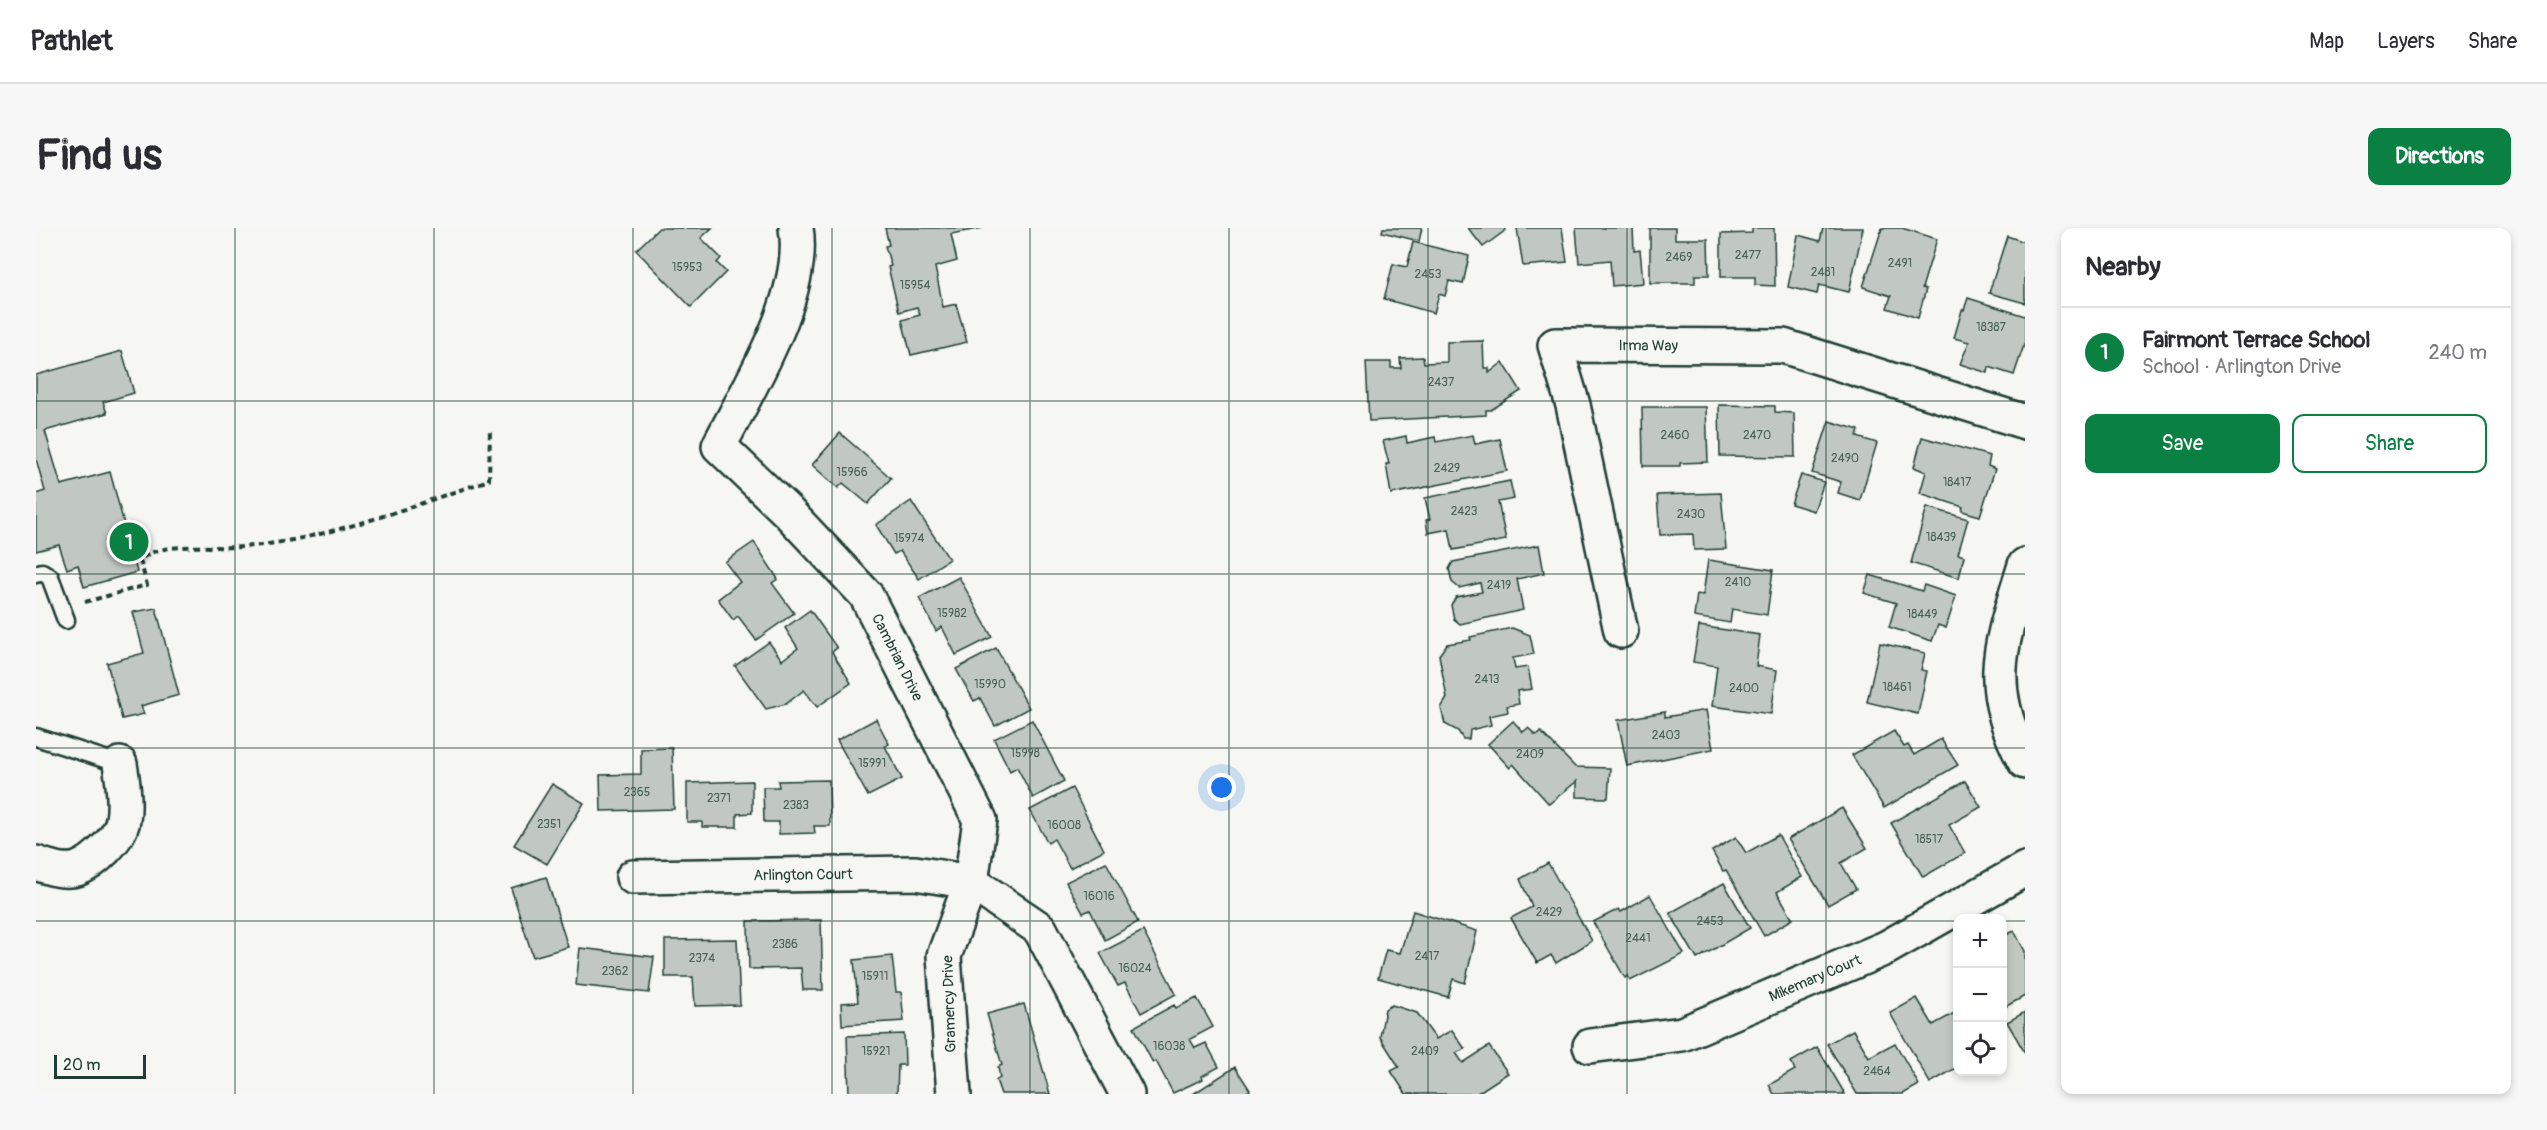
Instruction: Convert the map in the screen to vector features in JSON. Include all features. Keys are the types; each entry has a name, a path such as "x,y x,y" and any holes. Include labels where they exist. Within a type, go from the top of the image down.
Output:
{"street":[{"name":"Cambrian Drive","path":"796,228 799,247 783,319 720,446 787,511 866,595 980,820 971,882"},
{"name":"Irma Way","path":"1621,631 1573,405 1555,345 1783,346 2025,422"},
{"path":"2025,566 2002,643 1999,681 2003,713 2010,735 2025,762"},
{"path":"36,863 55,870 76,869 107,849 123,821 123,782 120,764"},
{"name":"Mikemary Court","path":"1590,1046 1682,1034 1886,948 2025,869"},
{"name":"Arlington Court","path":"633,878 915,873 971,882"},
{"name":"Gramercy Drive","path":"954,1094 944,956 971,882"},
{"path":"971,882 1040,929 1127,1094"}],"lane":[{"path":"36,574 42,572 50,577 64,614"},
{"path":"36,737 120,764"}],"path":[{"path":"64,614 147,585 140,560 148,552 243,547 330,532 489,480 490,428"}],"building":[{"path":"659,228 712,228 701,238 721,258 717,263 726,272 691,307 636,250"},
{"path":"885,228 983,228 951,234 957,261 935,267 943,307 956,304 967,342 911,355 902,320 920,315 917,307 899,312 888,267 891,266 885,246 889,245"},
{"path":"1383,228 1422,228 1419,241 1382,232"},
{"path":"1468,228 1505,228 1506,230 1483,247"},
{"path":"1517,228 1562,228 1567,262 1523,266"},
{"path":"1576,228 1633,228 1634,251 1640,250 1643,283 1612,286 1610,260 1579,263"},
{"path":"1650,228 1675,228 1675,239 1708,239 1709,275 1695,275 1695,283 1650,283"},
{"path":"1752,228 1774,228 1775,286 1755,285 1755,277 1721,277 1721,234 1752,233"},
{"path":"1823,228 1863,228 1849,292 1819,285 1817,294 1788,287 1798,235 1820,241"},
{"path":"1882,228 1902,228 1937,239 1922,288 1926,289 1918,318 1887,308 1891,296 1863,287"},
{"path":"2007,236 2025,242 2025,303 1989,293"},
{"path":"1413,242 1469,256 1463,284 1449,281 1445,296 1439,294 1434,313 1384,299 1393,264 1407,267"},
{"path":"1968,298 2025,316 2025,342 2014,375 1989,367 1988,373 1960,364 1969,342 1954,338"},
{"path":"1483,341 1484,368 1489,368 1489,373 1503,362 1521,391 1491,410 1486,410 1486,415 1369,421 1366,362 1391,362 1391,368 1401,368 1400,358 1423,357 1424,363 1447,362 1447,342"},
{"path":"122,351 134,393 103,402 107,413 45,431 61,485 110,472 137,572 84,587 78,565 67,569 59,545 36,551 36,494 45,491 36,459 36,375"},
{"path":"1719,405 1775,406 1775,412 1794,413 1795,457 1720,456"},
{"path":"1642,407 1706,407 1708,462 1680,463 1680,466 1643,466"},
{"path":"1829,421 1859,430 1857,437 1877,443 1860,500 1838,493 1841,482 1812,473"},
{"path":"840,433 891,478 868,504 843,483 838,488 812,465"},
{"path":"1473,435 1475,444 1500,439 1507,471 1391,494 1386,464 1389,464 1383,441 1406,436 1407,443 1435,437 1436,442"},
{"path":"1922,437 1990,456 1988,466 1995,469 1980,516 1962,511 1963,507 1920,493 1926,472 1914,467"},
{"path":"1801,475 1824,482 1814,511 1791,504"},
{"path":"1510,481 1514,499 1498,502 1506,540 1453,550 1449,529 1428,533 1426,520 1430,519 1425,498"},
{"path":"1721,493 1726,549 1694,550 1693,534 1660,535 1657,495"},
{"path":"911,501 949,559 919,579 900,551 894,554 876,525"},
{"path":"1927,507 1968,519 1958,554 1964,556 1959,578 1911,563"},
{"path":"754,542 778,579 772,583 794,613 756,640 738,616 733,620 718,599 740,582 725,562"},
{"path":"1539,545 1544,573 1517,579 1523,610 1460,624 1454,619 1451,605 1456,597 1482,592 1480,583 1459,588 1452,582 1449,569 1453,562"},
{"path":"1708,560 1773,570 1767,615 1732,609 1730,623 1694,617 1697,594 1703,595"},
{"path":"1870,575 1922,591 1924,585 1956,596 1946,628 1938,625 1932,641 1889,627 1896,603 1864,593"},
{"path":"959,577 992,637 956,655 942,627 936,631 919,598"},
{"path":"156,608 179,695 141,706 144,714 122,719 107,663 144,653 133,612"},
{"path":"810,610 837,648 832,652 851,683 817,707 804,690 786,704 766,709 735,666 769,642 782,660 798,648 785,628"},
{"path":"1699,626 1760,635 1756,666 1777,670 1771,714 1712,706 1717,666 1693,662"},
{"path":"1512,628 1530,635 1534,654 1513,658 1515,669 1528,667 1532,689 1517,691 1519,704 1507,706 1508,712 1489,716 1491,725 1470,730 1469,739 1463,739 1458,731 1445,724 1441,708 1447,698 1439,655 1447,644 1471,640 1470,637"},
{"path":"1880,643 1925,653 1921,670 1927,671 1918,714 1867,702"},
{"path":"996,648 1029,708 995,726 980,698 974,701 956,669"},
{"path":"1706,710 1713,749 1627,766 1618,720 1665,712 1665,717"},
{"path":"876,719 889,744 885,746 902,779 868,796 837,740"},
{"path":"1032,720 1064,781 1033,798 1017,767 1010,771 994,739"},
{"path":"1513,721 1523,732 1528,728 1536,735 1541,732 1575,767 1610,768 1608,798 1577,797 1577,781 1549,804 1513,764 1510,768 1488,744"},
{"path":"1894,731 1904,747 1908,745 1914,755 1941,739 1958,765 1884,808 1852,755"},
{"path":"672,748 674,809 601,811 600,775 641,774 641,749"},
{"path":"829,780 830,826 814,826 815,833 779,834 779,822 764,822 763,787 779,787 778,781"},
{"path":"752,781 752,813 737,814 737,827 702,827 702,822 687,822 687,783"},
{"path":"1965,781 1981,807 1949,825 1965,853 1923,877 1891,823"},
{"path":"552,784 584,803 547,864 514,845"},
{"path":"1072,788 1104,850 1070,868 1054,839 1048,843 1030,810"},
{"path":"1842,808 1867,848 1841,863 1856,889 1828,905 1788,839"},
{"path":"1778,835 1802,877 1777,892 1793,919 1764,936 1726,870 1723,871 1712,851 1736,837 1746,853"},
{"path":"1106,862 1138,922 1105,940 1090,910 1083,913 1066,882"},
{"path":"1548,863 1592,941 1556,963 1551,955 1537,963 1511,918 1532,907 1520,879"},
{"path":"546,877 568,947 533,957 511,888"},
{"path":"1724,883 1750,928 1697,959 1670,913"},
{"path":"1650,895 1684,954 1630,981 1628,976 1625,978 1593,922 1619,909 1621,912"},
{"path":"1413,911 1477,931 1465,983 1453,979 1448,997 1378,978 1386,950 1400,953"},
{"path":"821,920 823,990 803,990 801,968 749,969 748,921"},
{"path":"1143,931 1176,994 1141,1013 1125,983 1118,986 1100,953"},
{"path":"2014,931 2025,951 2025,996 2007,1006 2007,968 2007,934"},
{"path":"737,939 740,1005 695,1006 693,977 665,977 665,940"},
{"path":"580,948 654,957 649,993 576,985"},
{"path":"892,956 896,992 901,992 904,1021 842,1025 841,1003 858,1002 854,960"},
{"path":"1197,998 1213,1027 1190,1039 1195,1048 1206,1043 1219,1067 1202,1076 1203,1079 1173,1093 1156,1061 1153,1063 1134,1027 1174,1005 1176,1008"},
{"path":"1917,998 1933,1025 1953,1014 1953,1070 1930,1083 1890,1013"},
{"path":"1024,1004 1050,1094 1001,1094 996,1080 1000,1078 998,1067 1002,1065 987,1014"},
{"path":"1392,1005 1417,1013 1436,1039 1452,1030 1465,1049 1456,1053 1463,1063 1489,1046 1508,1073 1476,1094 1406,1094 1391,1071 1399,1067 1380,1037 1385,1009"},
{"path":"2025,1012 2025,1053 2007,1022"},
{"path":"1853,1030 1869,1057 1895,1043 1919,1085 1903,1094 1857,1094 1827,1044"},
{"path":"904,1034 905,1065 898,1065 897,1094 849,1094 847,1036"},
{"path":"1817,1047 1845,1094 1774,1094 1769,1085 1795,1070 1791,1062"},
{"path":"1235,1067 1250,1090 1244,1094 1193,1094"}],"place":[{"name":"Fairmont Terrace School","path":"129,542"}]}
